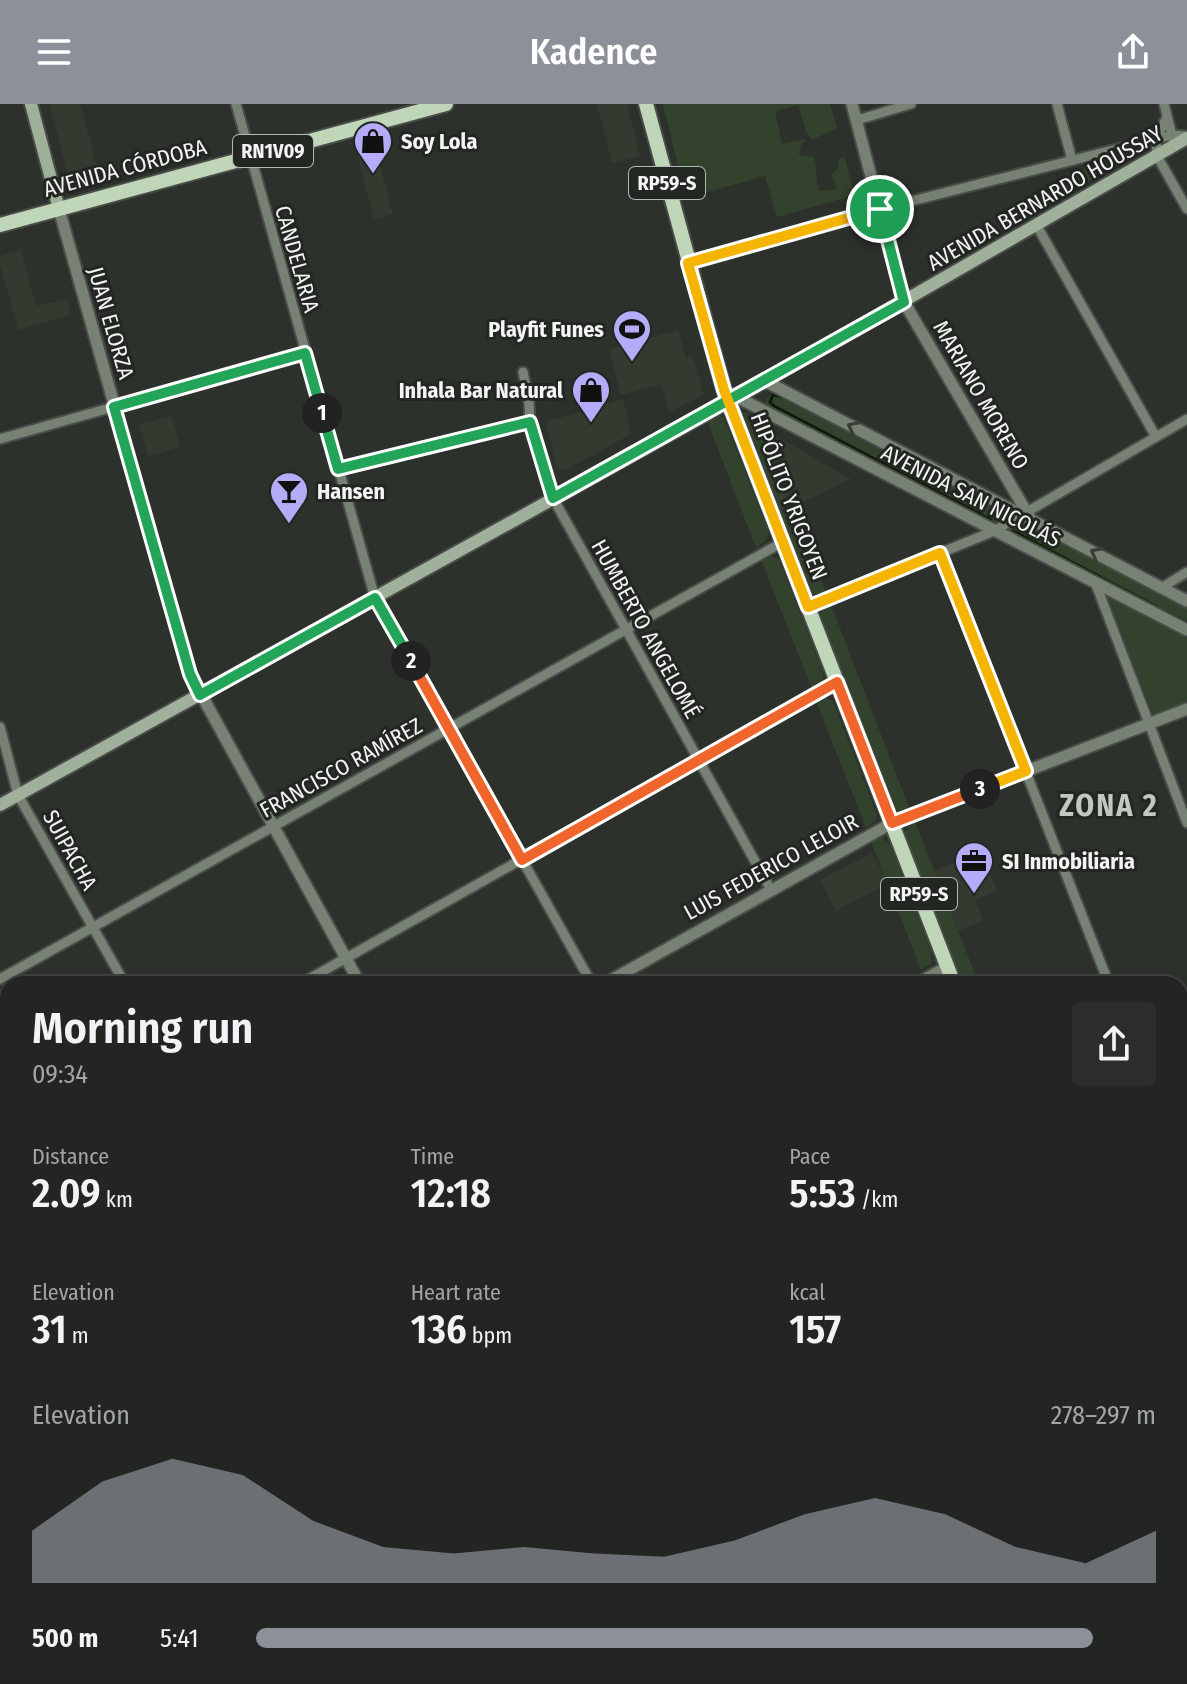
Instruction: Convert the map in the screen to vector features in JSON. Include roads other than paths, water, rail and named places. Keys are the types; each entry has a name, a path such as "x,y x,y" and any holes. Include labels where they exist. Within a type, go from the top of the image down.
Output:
{"main road":[{"name":"JUAN ELORZA","path":"31,104 59,209"},
{"name":"HIPÓLITO YRIGOYEN","path":"646,104 714,359 733,399 783,542 951,976"},
{"name":"AVENIDA CÓRDOBA","path":"0,225 442,105"},
{"name":"AVENIDA BERNARDO HOUSSAY","path":"0,805 765,381 1157,156 1173,140 1187,137"}],"street":[{"name":"CANDELARIA","path":"236,104 375,598 587,976"},
{"name":"MARIANO MORENO","path":"852,104 904,302 1026,515"},
{"path":"857,120 911,104"},
{"path":"1057,104 1072,160"},
{"path":"688,263 880,209 1072,160 1156,139 1173,140 1164,104"},
{"path":"1167,117 1156,139 1157,156 1187,209"},
{"name":"JUAN ELORZA","path":"59,209 190,674 356,976"},
{"path":"1037,226 1156,437"},
{"path":"0,439 305,353"},
{"name":"HUMBERTO ANGELOMÉ","path":"523,372 530,422 553,498 771,890"},
{"name":"AVENIDA SAN NICOLÁS","path":"765,381 1187,601"},
{"name":"AVENIDA SAN NICOLÁS","path":"733,399 1187,630"},
{"path":"808,607 994,531 1187,419"},
{"path":"338,469 530,422"},
{"name":"FRANCISCO RAMÍREZ","path":"5,976 783,542"},
{"path":"940,553 1106,976"},
{"path":"1161,588 1187,572"},
{"path":"1095,582 1187,823"},
{"path":"314,976 837,682"},
{"name":"LUIS FEDERICO LELOIR","path":"618,976 892,823 1187,709"},
{"name":"SUIPACHA","path":"0,727 18,795 121,976"},
{"path":"929,976 947,966"}],"waterway":[{"path":"991,520 774,406 770,402 773,395 783,397 1002,511"},
{"path":"1013,531 1157,607"},
{"path":"1168,613 1187,623"}],"place":[{"name":"Soy Lola","path":"373,175"},
{"name":"Playfit Funes","path":"632,363"},
{"name":"Inhala Bar Natural","path":"591,424"},
{"name":"Hansen","path":"289,525"},
{"name":"SI Inmobiliaria","path":"974,895"}],"district":[{"name":"ZONA 2","path":"1109,806"}]}
